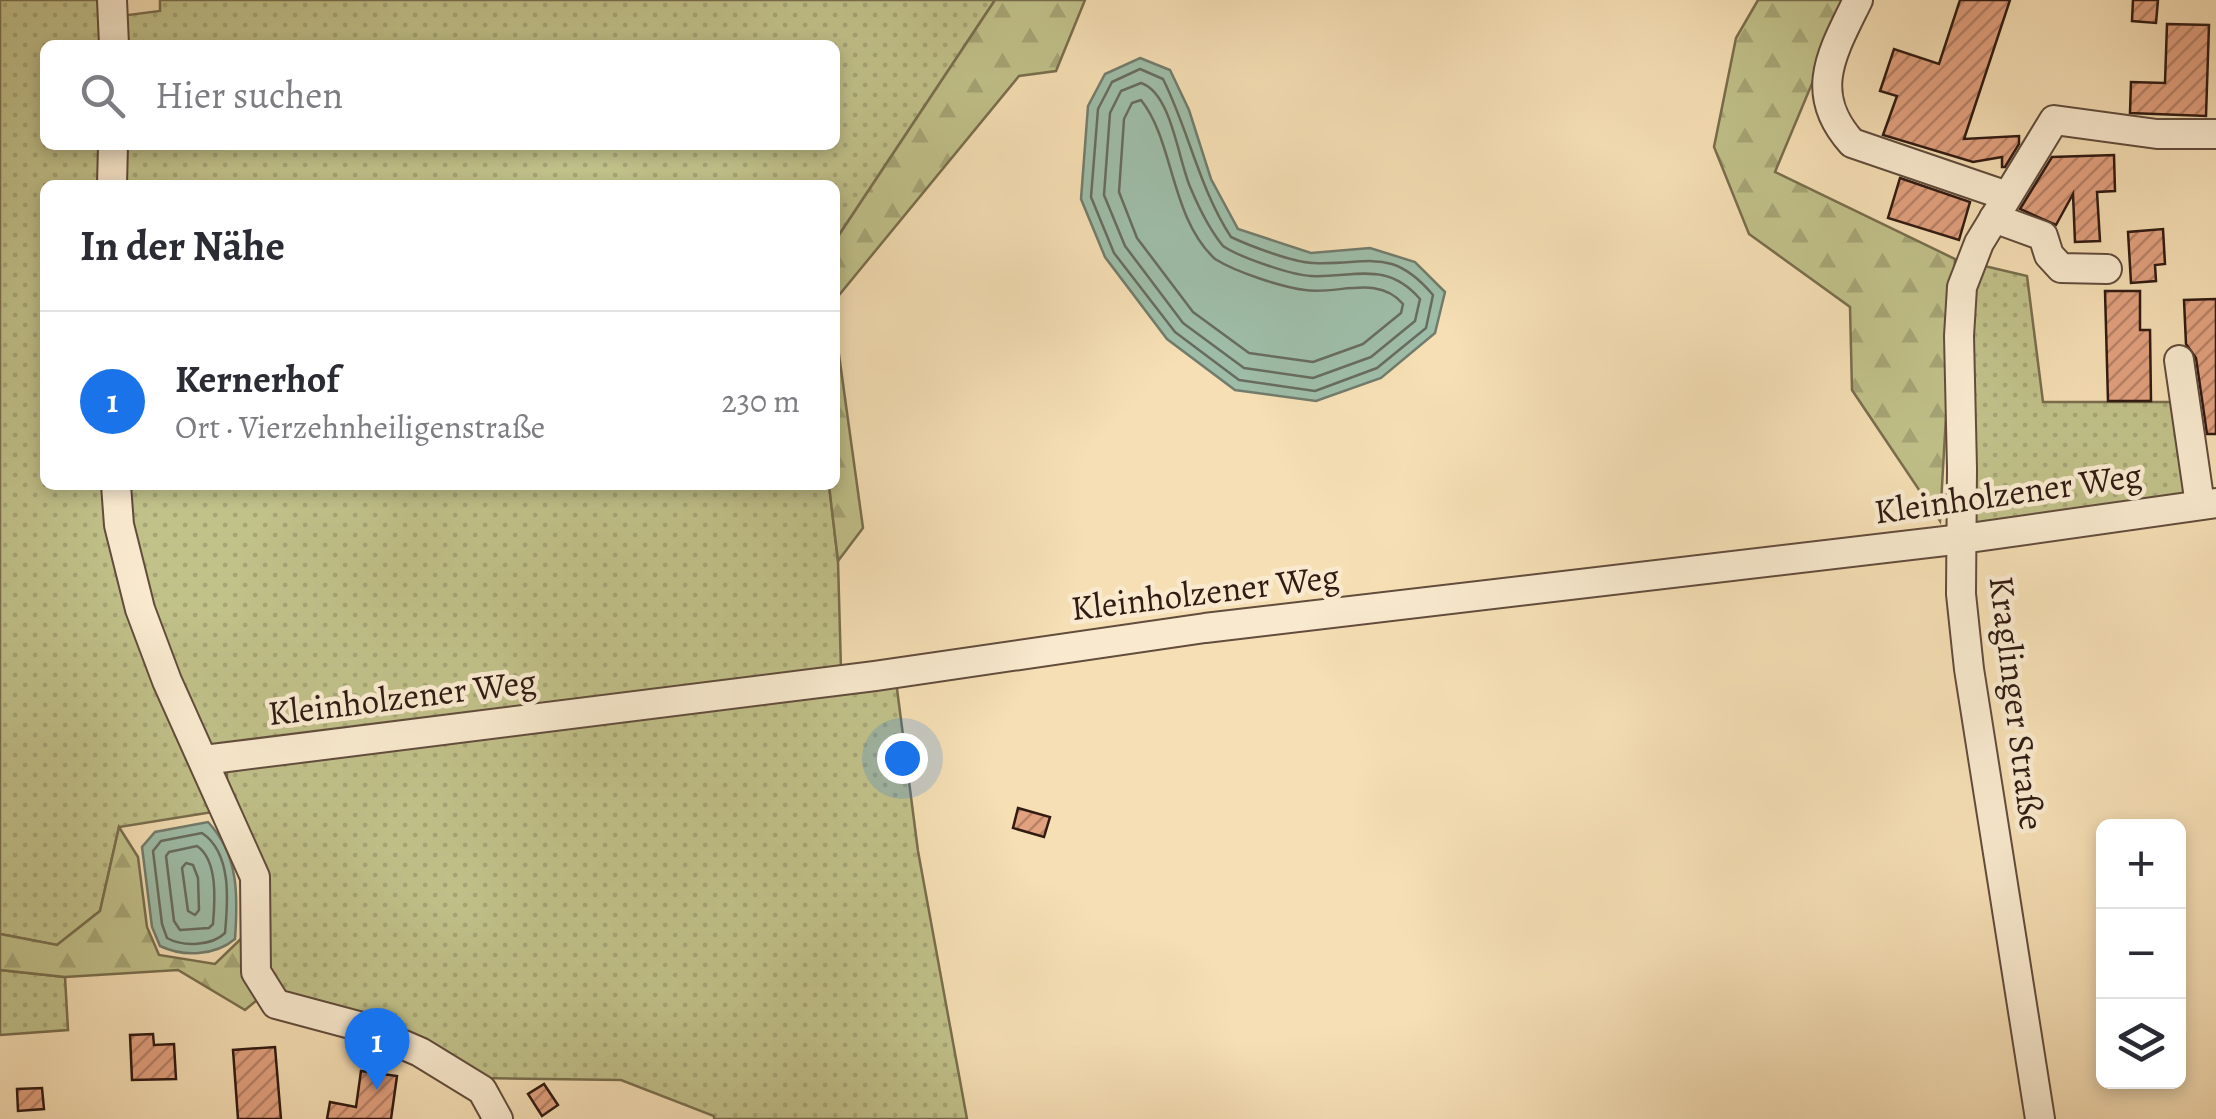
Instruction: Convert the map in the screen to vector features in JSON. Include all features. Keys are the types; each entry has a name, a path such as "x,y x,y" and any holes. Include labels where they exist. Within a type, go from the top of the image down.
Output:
{"street":[{"path":"112,0 114,40"},
{"path":"1858,0 1839,38 1826,84 1826,102 1835,125 1852,143 2000,207 2043,236 2049,255 2061,268 2107,269"},
{"name":"Kraglinger Straße","path":"2040,1119 1968,668 1961,594 1958,336 1962,286 1979,244 2054,120 2157,134 2216,134"},
{"path":"112,180 113,150"},
{"path":"2180,360 2208,504"},
{"path":"116,490 119,525 140,610 167,680 256,876 256,972 276,1004 362,1027 420,1052 482,1090 498,1119"},
{"name":"Kleinholzener Weg","path":"204,760 876,676 1205,628 1962,540 2208,504"}],"green space":[{"path":"0,0 107,0 107,40 40,40 40,150 106,150 106,180 40,180 40,490 108,490 219,811 119,827 100,911 57,945 0,934"},
{"path":"160,0 995,0 840,233 840,180 119,180 118,150 840,150 840,40 119,40 120,16 160,11"},
{"path":"995,0 1085,0 1056,71 1019,76 840,294 840,233"},
{"path":"1758,0 1847,0 1775,172 1955,259 1940,521 1852,390 1850,307 1749,234 1714,147 1736,38"},
{"path":"1976,264 2027,276 2043,402 2177,402 2188,498 1976,526 1962,337"},
{"path":"840,362 863,528 838,561 830,490 840,490"},
{"path":"125,490 830,490 838,561 841,670 211,747 143,594"},
{"path":"896,681 918,851 967,1119 714,1119 621,1080 480,1078 270,987 227,789 227,771"},
{"path":"119,827 138,857 147,927 159,955 215,964 249,931 262,996 245,1010 178,970 65,977 0,970 0,934 57,945 100,911"},
{"path":"0,970 65,977 68,1030 0,1035"}],"water":[{"path":"1140,58 1170,70 1189,110 1211,179 1238,229 1311,253 1370,248 1415,262 1445,292 1435,333 1381,378 1316,401 1235,390 1167,339 1105,257 1081,199 1088,106 1105,74"},
{"path":"208,822 231,862 236,892 235,939 209,952 169,950 160,946 152,927 142,847 155,832"}],"building":[{"path":"1960,0 2010,0 1964,139 2019,136 2019,144 2005,167 2002,157 1973,162 1883,135 1897,96 1880,91 1894,49 1939,64"},
{"path":"2133,0 2158,0 2156,23 2132,21"},
{"path":"2167,24 2209,25 2206,116 2130,113 2131,82 2165,83"},
{"path":"2114,155 2115,191 2097,192 2100,241 2075,242 2073,194 2056,225 2020,209 2052,157"},
{"path":"1900,178 1970,202 1959,240 1888,218"},
{"path":"2163,229 2165,264 2155,265 2156,281 2131,283 2128,232"},
{"path":"2105,291 2140,291 2140,330 2150,330 2151,401 2108,401"},
{"path":"2216,299 2216,434 2207,434 2196,358 2186,344 2184,300"},
{"path":"1018,808 1050,817 1044,837 1013,828"},
{"path":"153,1034 154,1045 174,1044 176,1079 132,1080 130,1035"},
{"path":"275,1047 281,1119 238,1119 233,1050"},
{"path":"361,1071 397,1076 391,1119 327,1119 330,1102 356,1107"},
{"path":"544,1084 558,1105 542,1116 528,1094"},
{"path":"42,1088 44,1109 18,1111 17,1089"}],"place":[{"name":"Kernerhof","path":"377,1090"}]}
